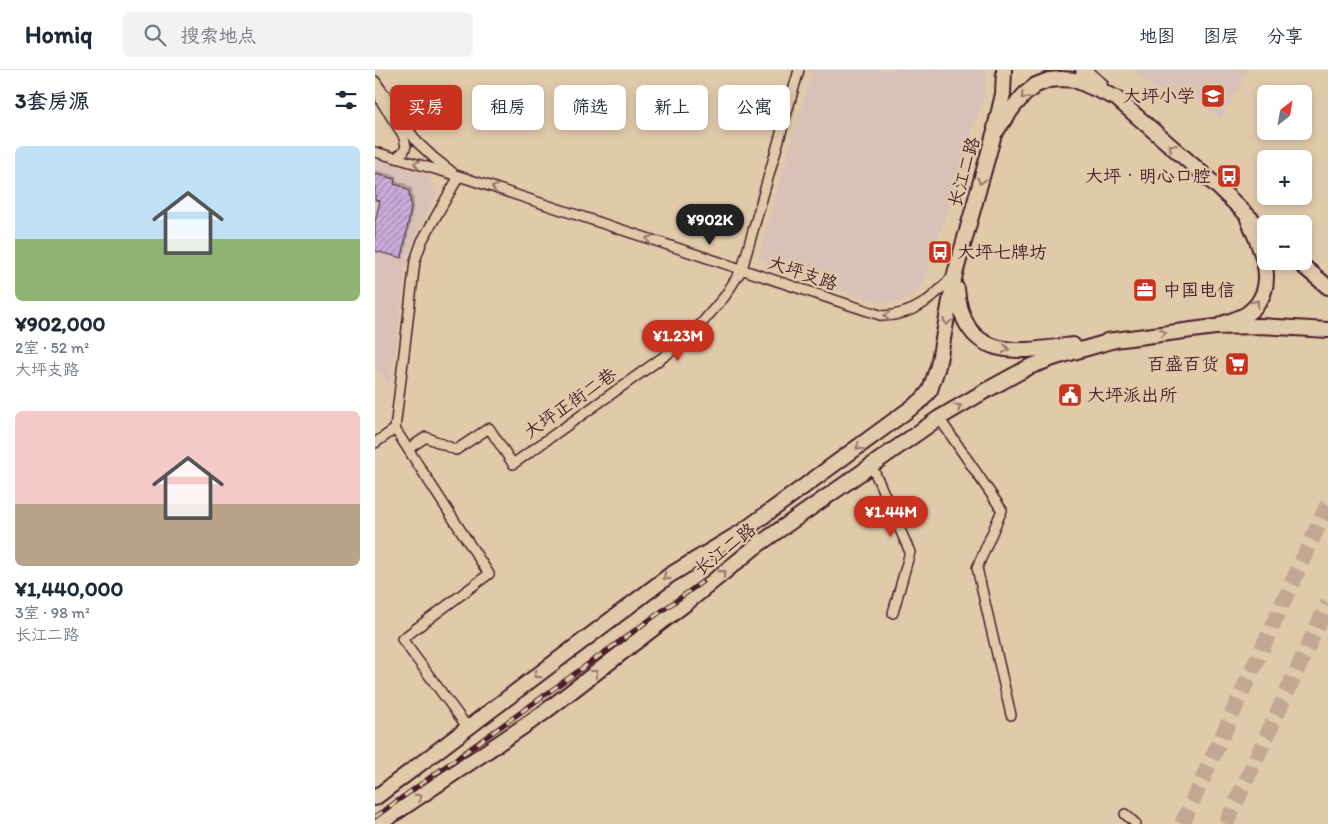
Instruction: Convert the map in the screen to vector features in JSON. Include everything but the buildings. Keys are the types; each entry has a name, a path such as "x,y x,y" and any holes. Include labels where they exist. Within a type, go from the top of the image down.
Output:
{"main road":[{"path":"994,134 1003,94 1004,70"},
{"path":"1083,70 1116,98"},
{"name":"长江二路","path":"375,798 670,574 743,531 922,400 930,390 939,366 955,274 994,134 1025,94 1036,85 1049,80 1075,80 1116,98 1257,224"},
{"name":"长江二路","path":"1215,327 1247,314 1259,302 1266,286 1262,253 1247,215"},
{"path":"1308,270 1328,287"},
{"name":"长江二路","path":"955,274 962,318 971,331 985,342 1010,350 1029,350 1215,327 1259,326 1328,330"},
{"name":"长江二路","path":"379,824 542,714 689,601 755,547 939,418 985,390 1029,367 1115,340"}],"street":[{"name":"大坪正街二巷","path":"408,449 427,437 456,450 489,428 513,464 673,350 701,324 725,296 742,269 799,70"},
{"path":"375,82 381,101 405,140 404,151 396,158"},
{"path":"375,82 417,142 433,157 459,176 422,241 415,261 395,429 489,574 402,639 468,728"},
{"name":"大坪支路","path":"375,152 459,176 883,316 896,316 921,306 939,292 955,274"},
{"path":"939,418 1002,510 977,568 1011,715"},
{"path":"375,443 395,429"},
{"path":"871,464 910,552 893,613"},
{"path":"1125,814 1136,824"}],"shaded area":[{"path":"812,70 987,70 985,94 925,279 915,295 908,299 899,302 881,303 769,268 759,255"},
{"name":"大坪小学","path":"1133,70 1249,70 1221,119 1183,88 1171,103"},
{"path":"375,158 429,176 437,193 416,235 407,261 390,388 375,366"}],"tunnel":[{"path":"1182,824 1328,504"},
{"path":"1226,824 1328,603"}],"railway":[{"path":"375,817 702,582"}],"place":[{"name":"大坪小学","path":"1213,96"},
{"name":"大坪‧明心口腔","path":"1229,176"},
{"name":"大坪七牌坊","path":"940,252"},
{"name":"中国电信","path":"1145,290"},
{"name":"百盛百货","path":"1237,364"},
{"name":"大坪派出所","path":"1070,395"}]}
